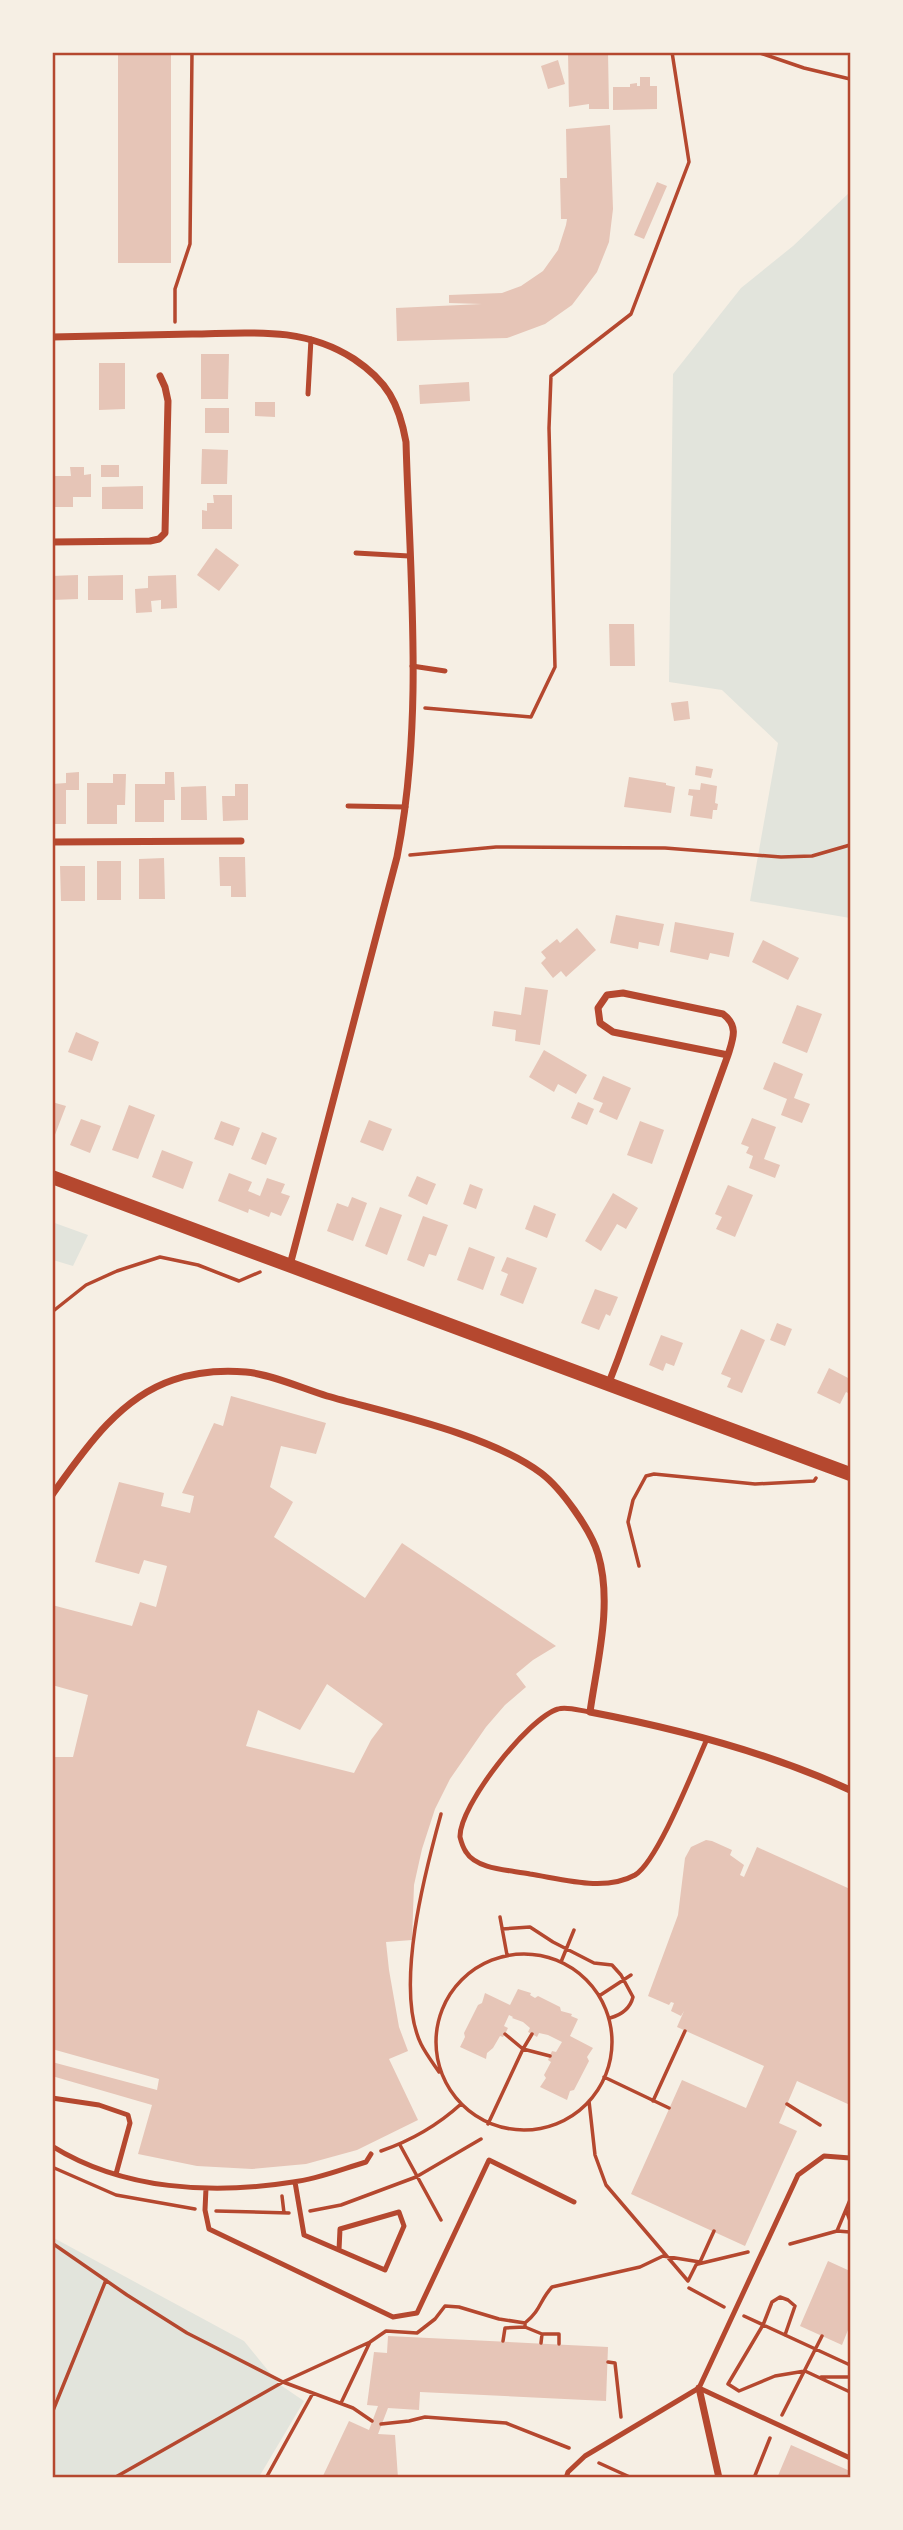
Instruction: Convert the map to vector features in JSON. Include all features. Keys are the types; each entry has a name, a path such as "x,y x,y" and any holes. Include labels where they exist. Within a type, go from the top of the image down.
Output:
{"main road":[{"path":"52,1177 608,1385 849,1471"}],"street":[{"path":"52,337 275,333 311,339 335,347 372,371 397,405 406,442 413,707 406,807 397,856 290,1265"},
{"path":"52,542 150,541 159,539 165,533 168,401 160,376"},
{"path":"52,842 241,841"},
{"path":"608,1385 728,1055 734,1031 732,1023 723,1014 619,992 607,995 599,1004 599,1019 609,1031 728,1055"},
{"path":"52,1495 99,1433 135,1399 172,1380 204,1372 248,1372 473,1439 518,1459 542,1474 561,1494 594,1544 605,1592 590,1712 660,1725 707,1739 802,1768 850,1790"},
{"path":"699,2388 719,2477"}],"lane":[{"path":"308,394 311,339"},
{"path":"356,553 409,555"},
{"path":"412,666 445,671"},
{"path":"348,806 406,807"},
{"path":"590,1712 559,1709 535,1724 506,1752 465,1816 460,1837 467,1853 480,1864 575,1882 609,1882 635,1875 655,1854 707,1739"},
{"path":"52,2098 99,2105 128,2115 130,2123 116,2174"},
{"path":"52,2146 116,2174 167,2186 206,2188 295,2182 366,2162 371,2154"},
{"path":"566,2477 585,2456 699,2388 797,2175 824,2156 850,2158"},
{"path":"206,2188 205,2210 209,2229 393,2317 417,2313 489,2160 574,2202"},
{"path":"295,2182 304,2235 385,2270 404,2226 398,2211 340,2229 339,2250"},
{"path":"699,2388 850,2458"}],"path":[{"path":"175,335 175,289 190,244 192,52"},
{"path":"413,707 531,717 555,667 549,428 551,376 631,314 689,162 672,52"},
{"path":"757,52 804,68 850,79"},
{"path":"397,856 496,847 665,848 782,857 813,856 850,845"},
{"path":"52,1312 86,1285 117,1271 160,1257 198,1265 239,1282 262,1272 270,1257"},
{"path":"639,1566 628,1522 633,1500 646,1476 654,1474 755,1484 814,1481 817,1478"},
{"path":"441,1814 426,1866 418,1913 411,1991 412,2011 420,2043 442,2077 461,2105 488,2124 515,2130 542,2128 568,2119 589,2101 604,2077 610,2062 612,2043 610,2018 599,1996 580,1973 546,1956 527,1953 508,1955 483,1963 461,1979 446,2000 437,2025 435,2051 442,2077"},
{"path":"500,1917 508,1955"},
{"path":"502,1929 530,1927 594,1963 612,1965 625,1980 632,1993 632,2001 621,2015 610,2018"},
{"path":"561,1962 574,1930"},
{"path":"599,1996 631,1975"},
{"path":"653,2101 685,2031"},
{"path":"505,2034 523,2049 550,2056"},
{"path":"488,2124 532,2034"},
{"path":"604,2077 669,2109"},
{"path":"589,2101 595,2155 606,2185 688,2281 714,2231"},
{"path":"787,2104 820,2125"},
{"path":"371,2154 400,2144 461,2105"},
{"path":"400,2144 441,2220"},
{"path":"281,2184 284,2214"},
{"path":"837,2231 850,2200"},
{"path":"846,2210 850,2221"},
{"path":"790,2244 837,2231 850,2232"},
{"path":"52,2242 187,2333 283,2382 353,2409 372,2421"},
{"path":"503,2342 505,2328 525,2325 539,2312 544,2296 552,2287 640,2267 666,2255 698,2263 754,2250"},
{"path":"52,2413 106,2280"},
{"path":"785,2335 795,2306 780,2297 772,2302 763,2325 728,2384 739,2390 775,2376 805,2371 850,2392"},
{"path":"114,2477 283,2382 386,2332 417,2333 445,2306 459,2307 525,2325 542,2334 559,2334 559,2344"},
{"path":"770,2329 850,2365"},
{"path":"541,2343 542,2334"},
{"path":"782,2416 822,2336"},
{"path":"341,2404 370,2342"},
{"path":"607,2362 615,2363 621,2417"},
{"path":"818,2377 850,2376"},
{"path":"266,2477 313,2393"},
{"path":"380,2424 425,2417 506,2423 569,2448"},
{"path":"754,2477 770,2438"},
{"path":"598,2462 632,2477"}],"shaded area":[{"path":"850,192 850,918 750,901 778,743 722,690 669,682 673,374 741,288 793,246"},
{"path":"52,1222 88,1235 73,1266 53,1260"},
{"path":"52,2237 244,2341 279,2384 304,2401 259,2477 53,2477"}],"building":[{"path":"118,52 171,52 171,263 118,263"},
{"path":"568,52 608,52 609,109 589,109 589,104 569,107"},
{"path":"558,60 565,84 548,89 541,66"},
{"path":"640,77 650,77 650,86 657,86 657,109 613,110 613,87 630,87 630,84 637,83 637,86 640,86"},
{"path":"610,125 613,209 609,242 597,272 572,305 545,324 507,338 397,341 396,308 482,304 449,303 449,295 502,293 521,286 543,271 558,250 567,219 561,219 560,178 567,178 566,129"},
{"path":"657,182 667,186 644,239 634,235"},
{"path":"201,354 229,354 228,399 201,399"},
{"path":"99,363 125,363 125,409 99,410"},
{"path":"469,382 470,401 420,404 419,385"},
{"path":"255,402 275,402 275,417 255,416"},
{"path":"205,408 229,408 229,433 205,433"},
{"path":"202,449 228,450 227,484 201,484"},
{"path":"101,465 119,465 119,477 101,477"},
{"path":"70,467 84,467 84,475 91,474 91,497 73,497 73,507 52,507 52,476 71,476"},
{"path":"143,486 143,509 102,509 102,487"},
{"path":"213,495 232,495 232,529 202,529 202,510 207,511 207,503 214,503"},
{"path":"216,548 239,565 219,591 197,575"},
{"path":"78,575 78,599 52,600 52,576"},
{"path":"123,575 123,600 88,600 88,576"},
{"path":"176,575 177,608 161,609 161,600 151,601 152,612 136,613 135,589 148,588 148,576"},
{"path":"609,624 634,624 635,666 610,666"},
{"path":"688,701 690,719 674,721 671,703"},
{"path":"696,766 713,769 711,778 695,775"},
{"path":"79,772 79,790 66,790 66,824 52,824 52,784 66,783 66,773"},
{"path":"165,772 174,772 175,800 164,800 164,822 135,822 135,784 165,784"},
{"path":"113,774 126,774 125,805 117,805 117,824 87,824 87,783 113,783"},
{"path":"629,777 675,787 671,813 624,807"},
{"path":"701,783 717,786 715,803 718,804 717,810 713,810 712,819 690,816 693,796 688,795 689,789 700,790"},
{"path":"235,784 248,784 248,820 223,821 222,796 235,796"},
{"path":"206,786 207,820 181,820 181,787"},
{"path":"219,857 245,857 246,897 231,897 231,886 220,886"},
{"path":"164,858 165,899 139,899 139,859"},
{"path":"97,861 121,861 121,900 97,900"},
{"path":"60,866 85,866 85,901 61,901"},
{"path":"616,915 664,924 659,946 639,942 638,949 610,943"},
{"path":"675,922 734,933 729,957 710,953 708,960 670,952"},
{"path":"577,928 596,950 566,977 561,971 553,978 541,963 546,958 541,952 557,939 560,943"},
{"path":"763,940 799,958 788,980 752,962"},
{"path":"525,987 548,990 540,1045 515,1041 516,1030 492,1026 494,1011 521,1015"},
{"path":"797,1005 822,1014 807,1053 782,1043"},
{"path":"76,1032 99,1042 92,1061 68,1052"},
{"path":"544,1050 587,1075 576,1094 558,1084 554,1092 529,1077"},
{"path":"774,1062 803,1074 794,1098 810,1104 802,1123 781,1115 787,1099 763,1089"},
{"path":"603,1076 631,1088 617,1120 599,1112 603,1103 593,1099"},
{"path":"52,1102 66,1106 53,1140 52,1140"},
{"path":"578,1102 594,1109 587,1125 571,1118"},
{"path":"129,1105 155,1115 138,1159 112,1150"},
{"path":"752,1118 776,1127 764,1159 780,1165 775,1178 749,1168 753,1156 746,1153 749,1147 741,1144"},
{"path":"81,1119 101,1126 90,1153 70,1145"},
{"path":"369,1120 392,1129 383,1151 360,1142"},
{"path":"221,1121 240,1128 233,1146 214,1139"},
{"path":"640,1121 664,1130 652,1164 627,1155"},
{"path":"262,1132 277,1138 266,1165 251,1159"},
{"path":"162,1150 193,1162 183,1189 152,1177"},
{"path":"229,1173 252,1182 248,1191 260,1196 267,1178 285,1184 281,1193 290,1196 281,1216 271,1212 269,1217 249,1209 248,1213 218,1201"},
{"path":"417,1176 436,1184 427,1205 408,1196"},
{"path":"470,1184 483,1189 476,1209 463,1204"},
{"path":"728,1185 753,1195 735,1237 716,1229 722,1217 715,1214"},
{"path":"613,1193 638,1208 626,1229 617,1224 601,1251 585,1241"},
{"path":"352,1197 367,1203 353,1241 327,1231 337,1203 348,1207"},
{"path":"534,1205 556,1214 547,1238 525,1229"},
{"path":"380,1207 402,1215 387,1255 365,1246"},
{"path":"423,1216 448,1225 436,1256 429,1254 424,1267 407,1260"},
{"path":"469,1247 495,1257 483,1290 457,1280"},
{"path":"507,1257 537,1268 523,1304 500,1295 508,1274 501,1271"},
{"path":"595,1289 618,1297 610,1316 606,1314 599,1330 581,1323"},
{"path":"777,1323 792,1329 785,1346 770,1340"},
{"path":"741,1329 765,1340 742,1393 727,1387 731,1378 721,1374"},
{"path":"661,1335 683,1343 674,1366 666,1363 663,1371 649,1365"},
{"path":"829,1368 850,1379 850,1394 846,1392 840,1404 817,1393"},
{"path":"231,1396 326,1423 316,1454 281,1446 270,1487 293,1502 274,1537 365,1598 402,1543 556,1646 516,1674 526,1687 505,1705 486,1727 450,1779 435,1809 422,1849 414,1885 412,1940 386,1942 399,2027 408,2051 389,2059 418,2120 357,2150 306,2164 252,2169 197,2166 138,2154 152,2105 52,2076 52,2062 157,2090 159,2079 52,2049 52,1757 73,1757 88,1695 52,1685 52,1605 132,1626 140,1602 156,1607 167,1566 144,1560 139,1574 95,1562 119,1482 164,1493 161,1506 190,1513 194,1496 182,1493 214,1423 223,1426","holes":["327,1684 383,1724 371,1740 354,1773 246,1746 258,1710 300,1730"]},
{"path":"706,1840 732,1850 730,1855 744,1865 740,1875 744,1877 757,1847 850,1889 850,2105 797,2081 779,2123 797,2131 745,2246 631,2194 682,2080 746,2108 764,2066 677,2027 684,2011 681,2016 671,2011 674,2003 669,2005 648,1996 678,1915 685,1858 691,1847"},
{"path":"518,1989 572,2014 571,2016 578,2019 570,2036 593,2048 587,2057 589,2061 567,2100 540,2087 546,2078 544,2075 551,2062 548,2060 552,2051 556,2052 562,2042 539,2033 537,2037 528,2032 530,2028 523,2022 509,2015 504,2026 508,2028 505,2034 500,2036 487,2053 486,2059 460,2047 464,2033 485,1993 510,2005"},
{"path":"828,2261 850,2271 850,2325 842,2345 800,2326"},
{"path":"388,2336 608,2347 606,2401 420,2392 419,2410 388,2408 378,2434 395,2435 398,2478 322,2478 349,2421 369,2430 378,2406 367,2405 374,2352 387,2353"},
{"path":"791,2445 850,2471 850,2478 777,2478"}]}
